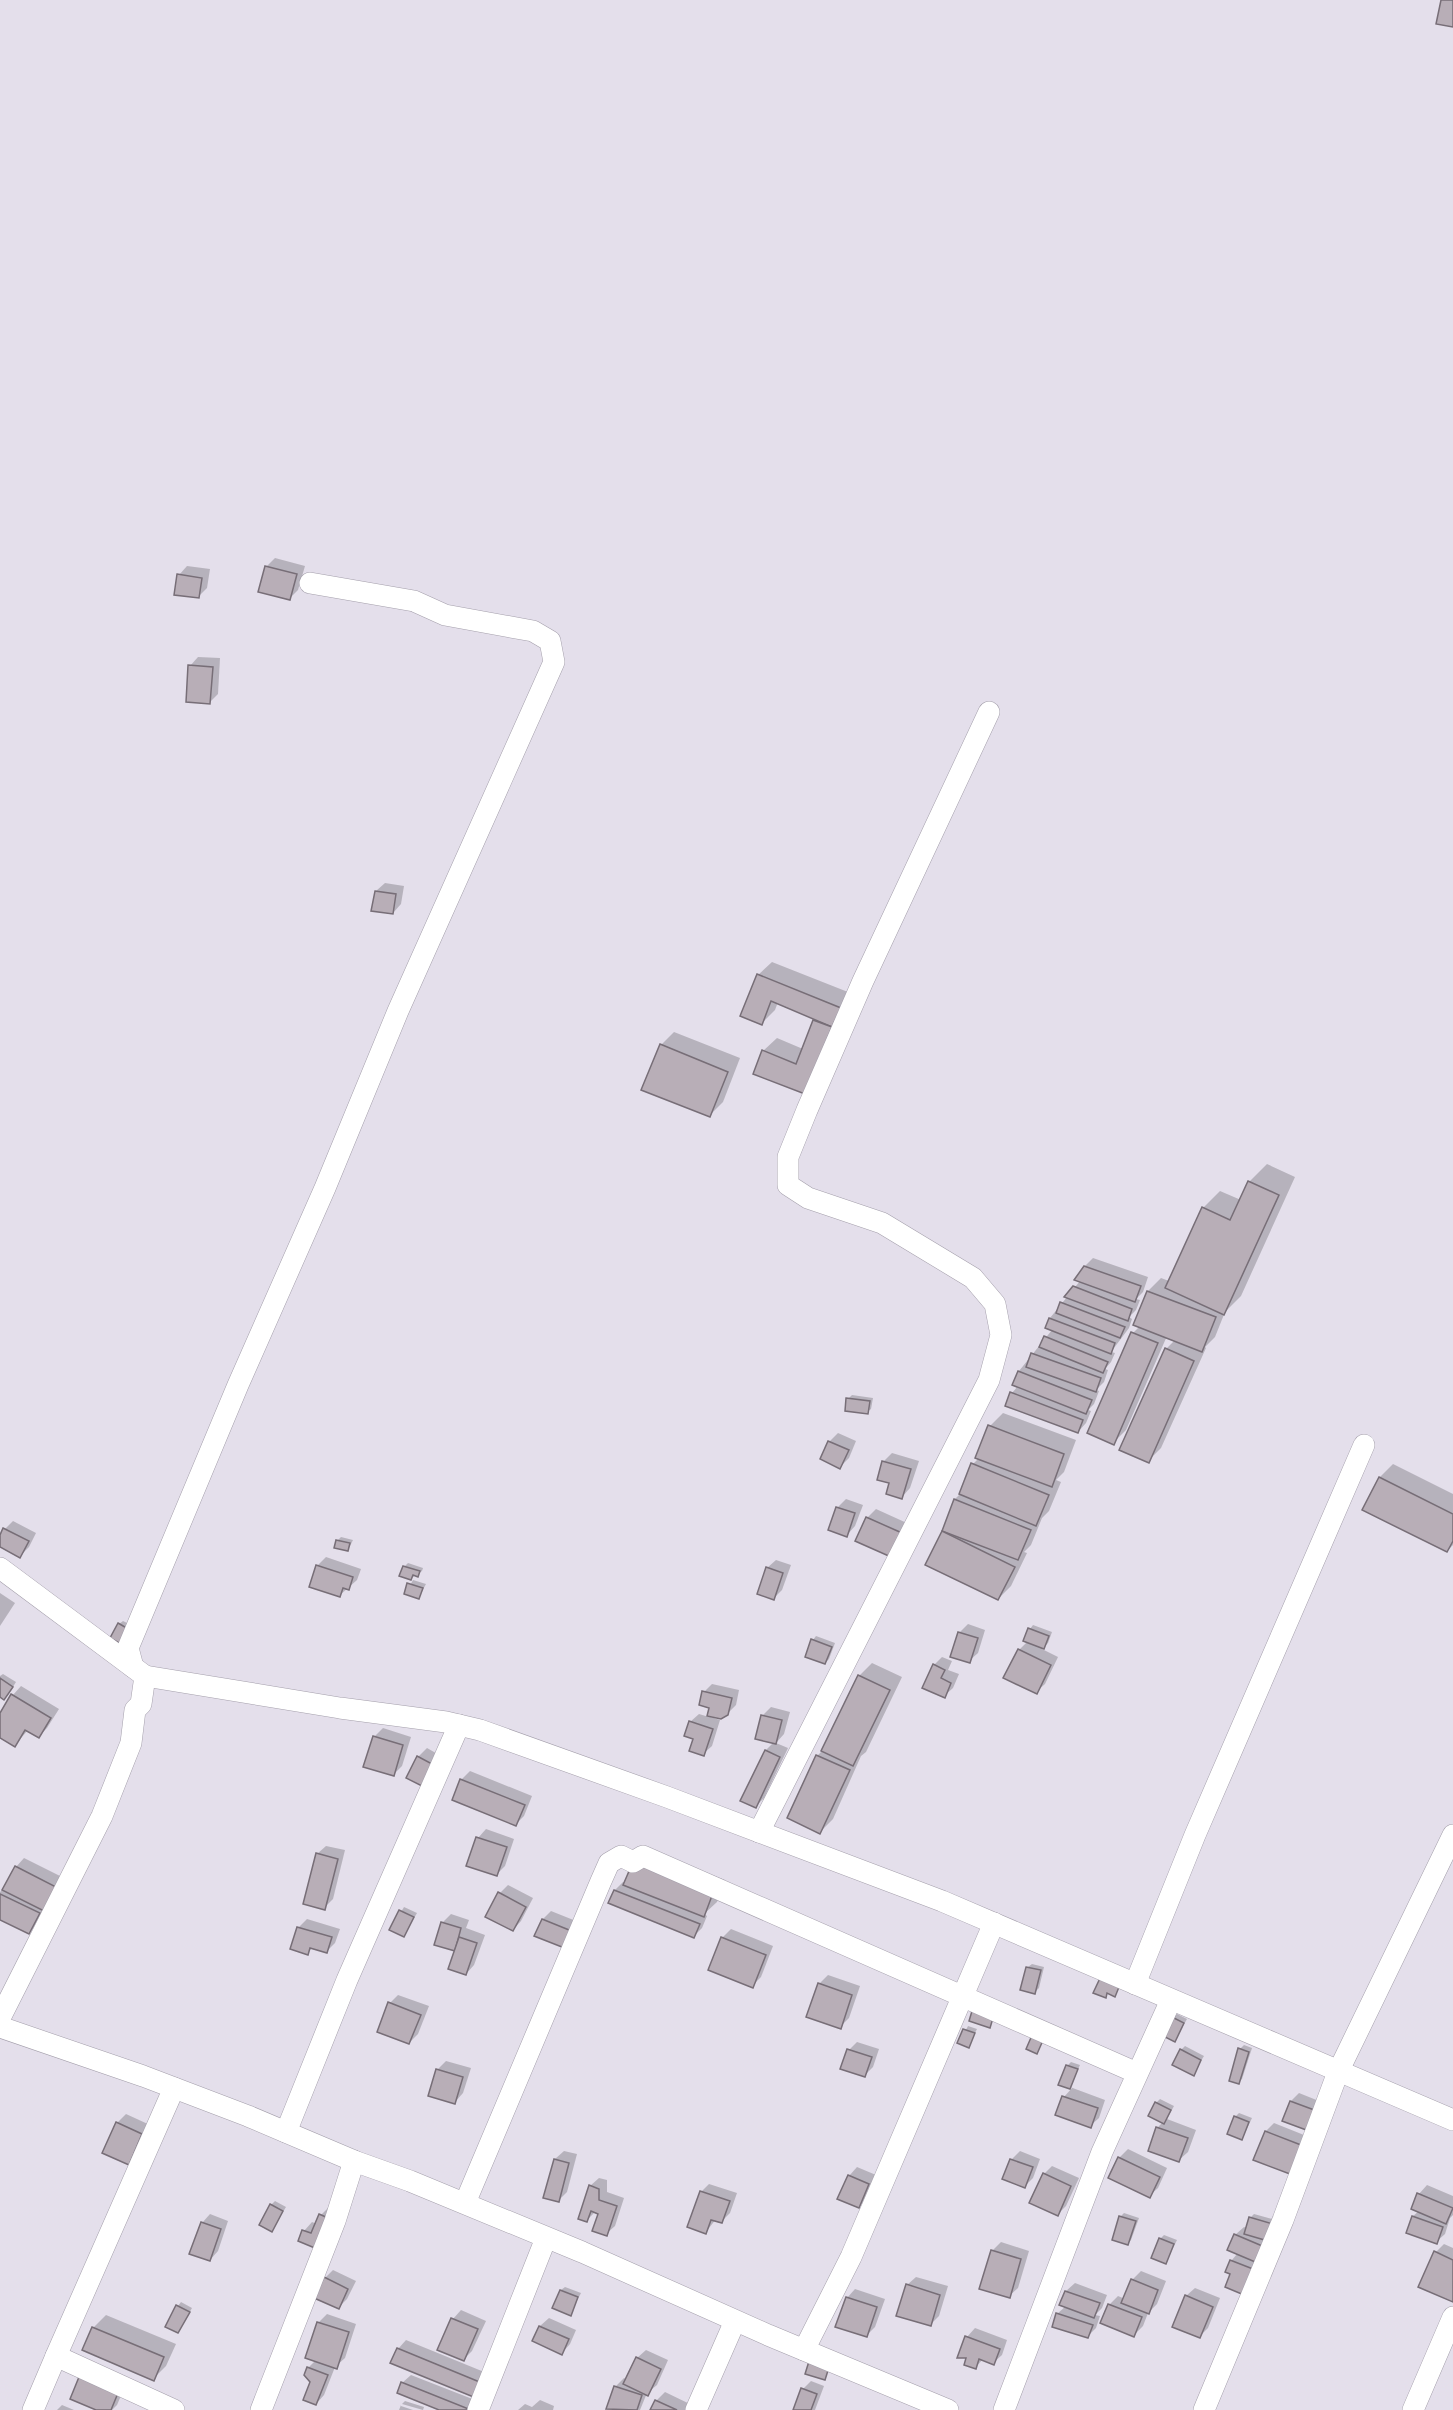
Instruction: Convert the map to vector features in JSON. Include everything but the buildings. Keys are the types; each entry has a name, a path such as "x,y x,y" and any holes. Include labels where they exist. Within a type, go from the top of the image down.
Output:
{"street":[{"path":"0,2018 102,1816 131,1743 135,1710 141,1704 139,1671 128,1648 238,1385 325,1188 398,1011 554,662 550,642 533,631 445,615 405,599 310,583"},
{"path":"759,1832 989,1380 1001,1335 995,1304 973,1278 882,1223 808,1198 788,1185 788,1156 807,1110 863,981 989,712"},
{"path":"1135,1984 1195,1835 1364,1445"},
{"path":"0,1568 139,1671 459,1725 524,1746 942,1901 1453,2120"},
{"path":"285,2132 348,1980 459,1725"},
{"path":"1204,2410 1283,2220 1338,2072 1453,1835"},
{"path":"465,2203 609,1863 621,1856 633,1862 643,1856 1137,2073"},
{"path":"804,2350 851,2257 993,1923"},
{"path":"1004,2410 1102,2152 1170,2000"},
{"path":"0,2026 174,2088 354,2161 411,2181 948,2410"},
{"path":"33,2410 174,2088"},
{"path":"261,2410 335,2221 354,2161"},
{"path":"478,2410 546,2238"},
{"path":"1413,2410 1453,2317"},
{"path":"696,2410 735,2321"},
{"path":"56,2356 174,2410"}]}
